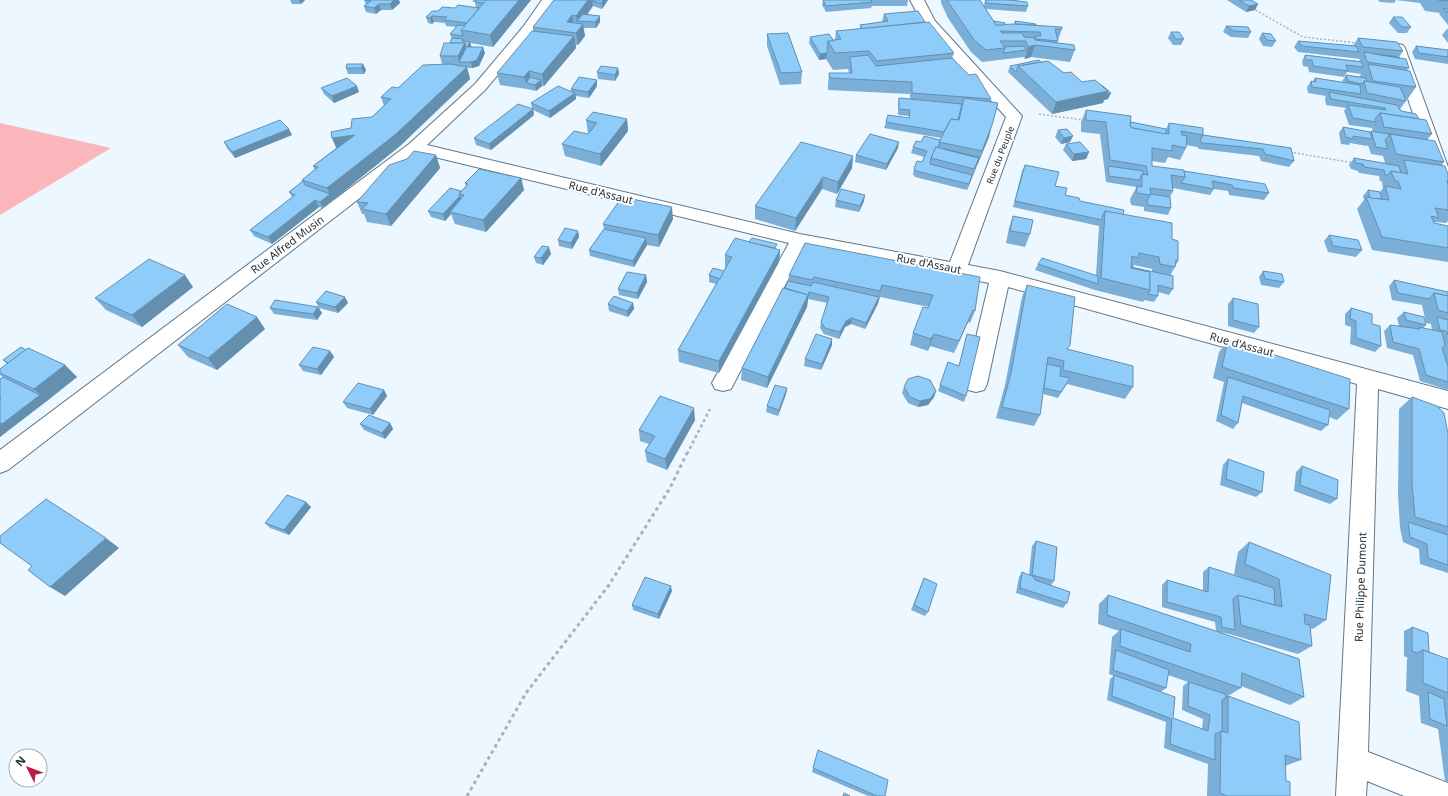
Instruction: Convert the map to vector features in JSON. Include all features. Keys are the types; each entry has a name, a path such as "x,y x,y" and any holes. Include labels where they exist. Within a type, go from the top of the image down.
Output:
{"street":[{"name":"Rue Alfred Musin","path":"0,463 415,147 480,87 528,30 549,0"},
{"name":"Rue du Peuple","path":"917,0 929,23 1014,116 957,268"},
{"path":"1398,48 1448,191"},
{"name":"Rue d'Assaut","path":"415,147 800,240 957,268 1000,278 1445,401"},
{"path":"723,383 800,240"},
{"path":"976,384 1000,278"},
{"name":"Rue Philippe Dumont","path":"1351,796 1368,379"},
{"path":"1353,761 1442,796"}],"path":[{"path":"1251,8 1303,37 1398,48"},
{"path":"1014,116 1040,114 1084,120"},
{"path":"1289,152 1358,164"},
{"path":"467,796 526,693 609,585 670,488 723,383"}],"shaded area":[{"path":"0,123 111,148 0,215"}],"building":[{"path":"365,0 394,0 390,4 379,4 374,8 364,6 371,1"},
{"path":"477,0 486,0 484,3 475,2"},
{"path":"486,0 519,0 490,35 461,30"},
{"path":"554,0 588,0 576,16 572,15 567,22 583,24 576,33 533,27"},
{"path":"603,0 602,3 592,1"},
{"path":"823,0 871,0 872,2 826,6"},
{"path":"947,0 980,0 996,25 1014,24 1062,27 1062,29 1055,29 1058,41 1036,39 1035,36 1041,36 1040,32 1000,31 1002,33 1022,33 1024,37 1035,38 1035,40 1074,45 1075,50 1035,45 1028,47 1026,41 1000,41 1005,48 986,50 974,40"},
{"path":"986,0 1027,2 1028,6 985,3"},
{"path":"1239,0 1251,0 1258,4 1249,6"},
{"path":"458,5 479,8 467,23 444,20 447,17 426,17 432,11 438,11 442,7 455,8"},
{"path":"918,11 925,22 862,29 860,25 888,21 884,14"},
{"path":"583,14 600,16 595,22 577,21"},
{"path":"1393,17 1402,17 1411,27 1402,27"},
{"path":"994,21 1005,23 1005,25 996,25"},
{"path":"1015,21 1036,24 1036,25 1016,24"},
{"path":"929,22 954,53 877,61 869,51 835,53 828,41 841,39 836,31"},
{"path":"458,25 465,26 461,30 463,36 450,34"},
{"path":"1226,26 1248,27 1251,32 1234,31"},
{"path":"532,31 574,36 542,74 529,71 524,77 497,73"},
{"path":"1171,32 1179,32 1184,39 1176,39"},
{"path":"788,33 802,72 781,73 767,34"},
{"path":"1262,33 1271,34 1276,41 1267,40"},
{"path":"829,34 834,41 828,41 827,53 820,54 810,37"},
{"path":"452,38 463,39 462,41 470,42 467,47 483,47 477,60 471,62 459,62 466,48 465,43 450,43"},
{"path":"1358,38 1397,42 1403,51 1363,47"},
{"path":"1298,41 1356,46 1359,52 1302,46"},
{"path":"444,43 465,43 458,56 440,56"},
{"path":"1024,46 1026,50 1003,53 1004,47"},
{"path":"1416,46 1448,50 1448,57 1419,53"},
{"path":"1364,52 1406,59 1409,68 1367,62"},
{"path":"1375,54 1399,57 1400,58 1381,55"},
{"path":"868,55 876,66 952,58 969,75 976,74 991,99 912,93 912,82 830,78 829,73 852,73 850,57"},
{"path":"1305,55 1361,62 1364,67 1346,65 1348,71 1313,66 1312,60 1306,60"},
{"path":"1039,60 1041,62 1018,66 1016,72 1010,66"},
{"path":"1048,61 1064,73 1071,72 1082,82 1095,80 1108,91 1056,102 1018,66"},
{"path":"347,64 363,64 361,68 346,68"},
{"path":"450,64 467,67 396,134 327,188 302,180 318,167 313,166 355,135 332,138 331,132 351,128 352,119 372,117 391,99 381,97 392,87 398,88 423,65"},
{"path":"1368,64 1410,71 1416,87 1373,81"},
{"path":"601,66 618,68 615,75 597,72"},
{"path":"1346,75 1366,78 1367,82 1364,81 1362,84 1348,81"},
{"path":"530,77 541,80 535,85 526,83"},
{"path":"579,77 597,80 588,92 571,89"},
{"path":"347,78 357,86 332,96 321,88"},
{"path":"1315,78 1360,85 1361,94 1312,87 1311,81 1316,82"},
{"path":"1364,81 1400,87 1406,101 1367,93"},
{"path":"558,86 575,93 549,111 531,103"},
{"path":"1102,86 1111,93 1107,94 1108,91"},
{"path":"1329,92 1397,105 1401,111 1416,114 1419,119 1380,113 1375,119 1376,122 1353,118 1348,105 1386,110 1385,108 1331,99"},
{"path":"899,98 962,104 958,120 951,119 944,132 886,122 888,115 909,118 910,110 899,109"},
{"path":"964,98 998,103 992,125 982,151 939,142 951,119 959,120"},
{"path":"518,104 533,109 489,144 474,138"},
{"path":"1086,110 1131,116 1130,126 1133,128 1169,134 1169,123 1203,128 1203,135 1181,131 1182,135 1187,136 1186,148 1172,145 1172,151 1152,148 1152,166 1184,170 1185,177 1171,175 1173,191 1150,188 1151,195 1137,193 1137,186 1142,187 1142,174 1148,175 1146,166 1110,160 1106,122 1086,120"},
{"path":"593,112 627,119 600,154 562,144 574,131 588,134 597,123 586,120"},
{"path":"1380,113 1426,120 1432,134 1384,127"},
{"path":"280,120 289,129 232,152 224,142"},
{"path":"1131,122 1166,129 1166,134 1133,128 1130,126"},
{"path":"1343,127 1370,132 1372,139 1353,136 1353,139 1346,137"},
{"path":"1067,129 1073,136 1064,138 1058,130"},
{"path":"1371,131 1390,134 1385,140 1388,149 1376,147"},
{"path":"870,134 899,142 887,164 856,155"},
{"path":"1390,134 1435,141 1444,162 1396,154"},
{"path":"1203,135 1291,148 1294,161 1265,154 1263,149 1203,143 1200,141"},
{"path":"924,136 940,140 938,148 936,147 931,158 930,164 972,175 969,184 916,171 914,168 917,161 922,162 927,151 913,147 916,141 921,142"},
{"path":"801,142 853,156 838,182 823,177 796,218 755,206"},
{"path":"1080,142 1089,152 1074,154 1066,144"},
{"path":"936,147 979,158 974,169 931,158"},
{"path":"944,149 980,157 977,164 979,158"},
{"path":"414,151 436,155 386,214 362,209 368,203 357,202 389,165 407,159"},
{"path":"1354,158 1399,166 1401,173 1391,171 1388,175 1385,175 1384,170 1364,167 1363,164 1356,163"},
{"path":"1404,160 1445,166 1448,174 1448,210 1435,208 1439,218 1431,216 1434,223 1448,226 1448,248 1382,237 1366,197 1389,200 1385,186 1401,189 1398,181 1395,181 1391,171 1408,174"},
{"path":"1025,165 1059,172 1055,186 1067,188 1065,195 1079,198 1080,201 1124,210 1123,215 1105,211 1102,220 1015,201"},
{"path":"1108,166 1143,171 1144,175 1142,174 1139,180 1109,176"},
{"path":"479,169 521,178 483,220 450,212 464,195 459,194 468,184 465,183"},
{"path":"1184,171 1265,184 1269,193 1233,188 1232,185 1212,181 1214,189 1181,183 1185,177"},
{"path":"303,181 305,185 330,194 320,202 315,200 268,237 250,230 295,195 289,192"},
{"path":"450,188 461,191 459,194 460,196 443,214 428,211"},
{"path":"841,189 865,195 860,206 836,200"},
{"path":"1368,190 1380,192 1382,199 1370,198"},
{"path":"1151,194 1170,197 1171,208 1148,205 1147,201"},
{"path":"622,197 672,207 658,235 603,224"},
{"path":"1105,211 1172,223 1172,239 1178,241 1178,261 1176,260 1175,267 1160,264 1159,257 1139,253 1138,258 1132,256 1131,268 1150,272 1150,290 1101,278"},
{"path":"1013,216 1033,220 1030,234 1010,231"},
{"path":"565,228 578,231 571,243 558,240"},
{"path":"604,229 646,238 633,261 589,250"},
{"path":"1329,235 1358,240 1362,250 1333,246"},
{"path":"735,238 780,250 719,361 678,350 732,257 725,255"},
{"path":"752,238 777,244 775,248 749,242"},
{"path":"805,243 980,277 975,311 973,310 959,341 934,334 931,339 913,333 923,307 928,308 933,295 882,285 880,291 814,277 812,280 789,275"},
{"path":"542,246 549,247 541,258 534,257"},
{"path":"1042,258 1098,276 1098,284 1038,264"},
{"path":"149,259 185,275 132,315 95,298"},
{"path":"1131,267 1173,276 1173,289 1158,285 1158,296 1148,294 1150,290 1150,272"},
{"path":"713,268 724,271 720,279 709,275"},
{"path":"1263,271 1282,274 1284,282 1265,279"},
{"path":"627,272 646,275 637,293 618,289"},
{"path":"1394,280 1448,292 1448,296 1434,293 1429,299 1398,293"},
{"path":"788,281 811,286 813,282 879,297 866,323 852,318 846,321 840,332 825,328 821,322 829,297 809,292 808,295 785,288"},
{"path":"1027,285 1075,297 1070,345 1067,349 1133,366 1133,387 1063,370 1064,361 1048,357 1040,415 1002,407 1011,373"},
{"path":"783,288 808,295 768,377 742,368"},
{"path":"326,291 345,297 335,307 316,302"},
{"path":"1434,293 1448,296 1448,313 1438,310"},
{"path":"614,296 633,303 627,311 608,304"},
{"path":"1233,298 1258,304 1259,327 1233,320"},
{"path":"275,300 318,307 313,314 270,308"},
{"path":"227,304 257,317 208,358 178,345"},
{"path":"1351,308 1372,314 1372,324 1380,326 1381,346 1356,338 1356,321 1350,319"},
{"path":"1404,312 1424,317 1426,325 1406,320"},
{"path":"1437,317 1448,320 1448,335 1446,331 1440,330"},
{"path":"1390,325 1420,329 1419,327 1442,332 1445,345 1442,348 1448,366 1448,382 1426,375 1419,349 1393,342"},
{"path":"816,334 832,339 822,364 805,359"},
{"path":"967,334 980,337 966,396 940,385 948,362 959,366"},
{"path":"1228,340 1350,379 1349,409 1222,367"},
{"path":"21,347 26,350 8,363 3,360"},
{"path":"313,347 330,351 317,369 299,365"},
{"path":"28,348 65,365 34,389 0,373 0,369"},
{"path":"1047,364 1061,367 1060,376 1070,378 1061,392 1044,388"},
{"path":"918,376 930,380 936,391 930,399 920,401 910,397 904,387 908,379"},
{"path":"3,377 40,395 2,424 0,423 0,379"},
{"path":"1228,377 1330,410 1328,425 1243,396 1238,423 1221,415"},
{"path":"358,383 384,390 370,409 343,402"},
{"path":"775,385 787,388 779,410 767,406"},
{"path":"660,396 694,408 665,459 645,451 655,436 639,430"},
{"path":"1412,397 1437,406 1444,413 1448,434 1448,527 1415,517 1412,484"},
{"path":"369,415 390,423 382,433 360,424"},
{"path":"1228,459 1264,472 1262,492 1226,479"},
{"path":"1302,466 1338,480 1337,499 1300,485"},
{"path":"287,495 306,502 284,530 265,523"},
{"path":"46,499 106,538 50,587 28,570 32,566 0,543 0,536"},
{"path":"1408,522 1448,535 1448,565 1428,558 1427,544 1410,537"},
{"path":"1036,541 1057,547 1054,581 1032,575"},
{"path":"1249,542 1331,575 1326,620 1304,614 1305,624 1310,625 1312,646 1241,625 1238,595 1282,607 1279,579 1245,564"},
{"path":"1209,567 1274,588 1275,605 1238,595 1233,599 1235,630 1222,627 1221,617 1167,602 1167,580 1208,592"},
{"path":"1022,572 1034,577 1035,580 1070,592 1067,603 1020,588"},
{"path":"645,577 671,586 658,614 632,605"},
{"path":"924,578 937,584 928,612 914,605"},
{"path":"1108,595 1299,659 1304,697 1242,673 1241,688 1120,646 1121,629 1190,652 1191,644 1107,615"},
{"path":"1412,627 1428,633 1429,652 1423,650 1417,653 1412,651"},
{"path":"1116,650 1169,670 1166,688 1113,670"},
{"path":"1423,650 1448,659 1448,693 1423,683"},
{"path":"1114,675 1175,697 1173,718 1208,731 1210,715 1188,706 1189,682 1225,694 1226,698 1222,700 1222,731 1215,734 1215,760 1170,744 1172,719 1112,696"},
{"path":"1428,692 1444,699 1447,726 1430,719"},
{"path":"1228,696 1299,722 1301,760 1285,755 1286,781 1290,782 1290,796 1227,796 1220,793 1221,731 1228,733"},
{"path":"818,750 888,780 885,796 877,796 813,768"},
{"path":"844,793 850,796 843,796"}]}
